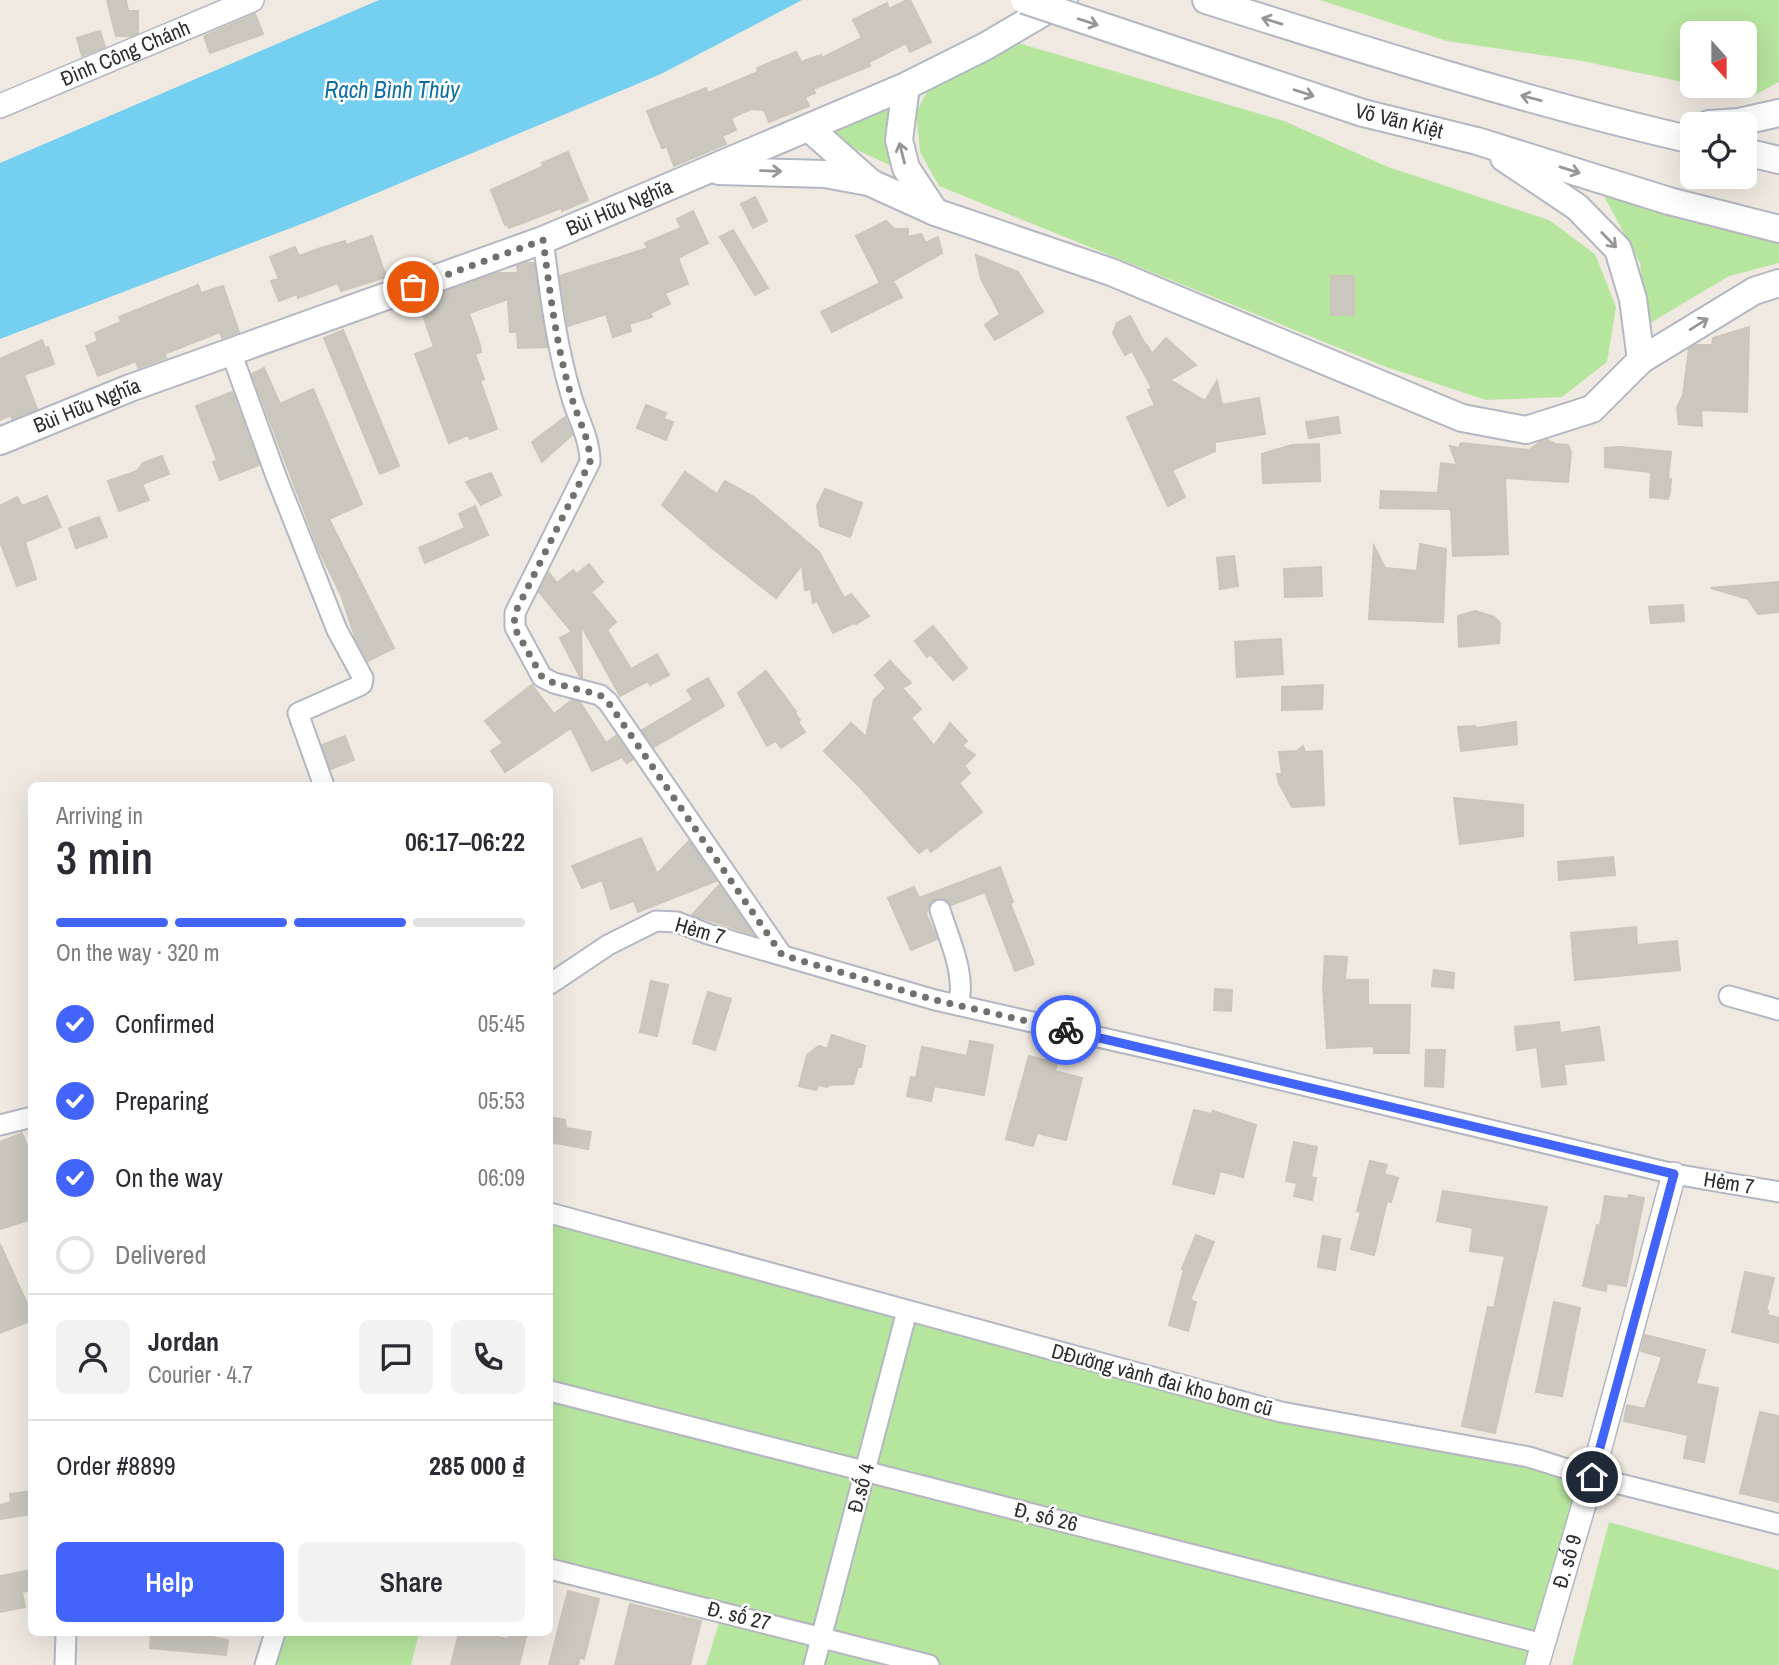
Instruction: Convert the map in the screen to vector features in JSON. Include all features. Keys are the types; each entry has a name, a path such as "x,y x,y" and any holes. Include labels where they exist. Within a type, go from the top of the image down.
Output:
{"main road":[{"name":"Võ Văn Kiệt","path":"1024,0 1363,113 1477,141 1669,201 1779,229"},
{"name":"Bùi Hữu Nghĩa","path":"0,441 130,388 543,240 906,86 986,46 1064,0"},
{"path":"1206,0 1407,63 1680,137"},
{"path":"906,86 899,140 906,168 935,212"},
{"path":"1757,118 1779,113"},
{"path":"1644,129 1680,126"},
{"path":"809,128 871,183"},
{"path":"1477,141 1577,207 1618,249 1633,299 1641,360"},
{"path":"1757,155 1779,160"},
{"path":"703,171 825,174 871,183 935,212 1111,272 1462,418 1526,430 1592,409 1641,360 1754,291 1779,283"}],"street":[{"name":"Đinh Công Chánh","path":"0,106 252,0"},
{"name":"Hẻm 7","path":"543,240 555,328 571,396 587,440 590,462 515,613 514,627 542,677 554,683 600,695 608,702 782,955"},
{"path":"231,352 276,476 337,630 363,678 359,686 298,713 323,782"},
{"path":"940,910 960,980 962,992 958,1005"},
{"name":"Hẻm 7","path":"553,982 608,945 656,921 677,922 708,934 958,1005 1674,1174 1779,1192"},
{"path":"1729,996 1779,1010"},
{"path":"0,1125 28,1118"},
{"name":"Đ. số 9","path":"1540,1654 1592,1477 1674,1174"},
{"name":"DĐường vành đai kho bom cũ","path":"553,1214 1281,1412 1530,1457 1592,1477 1779,1524"},
{"path":"643,1239 1254,1405"},
{"name":"Đ.số 4","path":"814,1665 907,1311"},
{"name":"Đ, số 26","path":"553,1392 865,1471 1540,1654"},
{"name":"Đ. số 27","path":"553,1570 929,1665"},
{"path":"65,1665 66,1636"},
{"path":"265,1665 274,1636"}],"green space":[{"path":"1320,0 1779,0 1779,82 1757,94 1757,21 1680,21 1680,81 1582,61 1447,41"},
{"path":"1018,43 1284,121 1388,167 1549,220 1595,254 1616,307 1607,362 1562,397 1486,400 1386,367 939,186 920,152 916,112 931,85"},
{"path":"889,107 884,140 896,168 829,137 831,131"},
{"path":"1604,196 1779,241 1779,263 1729,276 1647,325 1640,263"},
{"path":"553,1214 907,1311 1592,1477 1537,1665 706,1665 722,1613 553,1570"},
{"path":"1609,1522 1779,1570 1779,1665 1572,1665"},
{"path":"274,1636 418,1636 411,1665 265,1665"}],"water":[{"name":"Rạch Bình Thủy","path":"379,0 802,0 661,74 317,218 0,339 0,163"}],"building":[{"path":"107,0 126,0 128,11 138,11 138,33 116,36"},
{"path":"910,0 931,42 910,52 906,43 869,62 870,66 813,89 815,93 805,97 809,106 769,122 764,110 751,109 731,118 736,130 722,136 726,144 674,166 667,147 662,148 647,111 706,88 708,93 796,52 801,62 821,55 822,58 862,38 853,20 887,3 889,9"},
{"path":"255,14 263,34 210,53 204,36"},
{"path":"100,31 105,47 82,56 77,38"},
{"path":"568,152 588,200 509,228 505,225 491,190"},
{"path":"755,197 767,221 753,228 741,204"},
{"path":"693,211 708,243 678,258 688,284 665,293 670,304 650,313 652,317 629,324 631,331 613,337 606,314 568,326 560,276 648,248 645,243 681,228 677,219"},
{"path":"886,221 894,229 908,229 908,237 921,234 926,243 938,237 942,253 893,281 902,297 832,332 821,312 880,283 856,236"},
{"path":"733,230 768,288 755,295 720,237"},
{"path":"372,236 386,277 341,291 338,283 298,298 297,294 279,301 271,281 279,279 270,257 295,247 299,256 345,241 346,245"},
{"path":"976,255 1018,272 1043,312 995,340 985,325 1000,314 981,279"},
{"path":"534,263 547,347 518,348 517,332 510,332 508,299 469,313 480,345 481,352 475,354 484,379 480,380 497,429 470,439 468,435 449,443 415,354 434,347 418,301 496,273 518,273 517,266"},
{"path":"1331,276 1354,276 1354,315 1331,315"},
{"path":"198,285 201,293 223,286 239,332 222,338 220,332 164,354 166,358 138,368 136,361 98,376 86,346 98,341 95,333 121,322 119,317"},
{"path":"1130,316 1145,344 1125,355 1113,333 1117,323"},
{"path":"1749,327 1747,412 1701,410 1702,426 1679,424 1677,408 1683,395 1689,349 1695,345 1712,345 1713,338"},
{"path":"343,330 399,466 380,474 324,338"},
{"path":"1166,338 1196,365 1170,380 1205,401 1217,381 1222,405 1259,398 1265,434 1215,442 1215,451 1172,470 1185,497 1168,506 1127,417 1155,405 1148,390 1152,388 1133,353 1147,345 1152,354"},
{"path":"42,340 45,348 48,347 54,364 24,375 37,409 12,419 11,415 0,420 0,359"},
{"path":"264,368 280,404 313,389 362,504 329,519 394,648 368,661 355,637 341,595 319,550 252,374"},
{"path":"232,392 259,465 220,480 213,462 217,460 196,406"},
{"path":"646,405 666,413 664,419 673,422 666,440 637,428"},
{"path":"565,417 572,435 542,462 532,442"},
{"path":"1338,417 1340,433 1309,438 1306,422"},
{"path":"1547,440 1568,445 1571,452 1568,482 1505,478 1508,554 1453,556 1451,509 1380,508 1381,491 1438,493 1441,463 1457,465 1450,446 1459,448 1461,443 1529,450"},
{"path":"1319,444 1320,481 1263,483 1262,454 1292,445"},
{"path":"1605,448 1671,452 1668,499 1650,497 1651,472 1605,467"},
{"path":"162,456 169,474 142,484 149,500 119,511 108,481 137,471 143,463"},
{"path":"685,472 717,494 725,481 754,497 819,552 844,598 851,594 869,616 833,633 817,601 813,603 811,589 805,590 802,565 776,598 712,548 662,505"},
{"path":"491,473 501,495 481,505 466,482"},
{"path":"825,489 862,503 850,537 820,526 817,506"},
{"path":"47,496 61,527 25,542 36,579 17,586 0,542 0,506 17,497 22,506"},
{"path":"475,506 488,535 425,563 419,548 465,528 459,514"},
{"path":"99,517 107,537 76,548 69,528"},
{"path":"1420,544 1446,549 1443,622 1369,619 1374,546 1385,568 1417,571"},
{"path":"1234,556 1238,586 1220,589 1217,558"},
{"path":"589,564 603,582 591,592 616,622 607,630 631,669 657,654 669,675 650,685 648,681 620,696 581,625 582,678 580,677 560,638 572,632 539,592 549,573 557,583 573,570 577,574"},
{"path":"1321,567 1322,596 1285,597 1284,569"},
{"path":"1779,582 1779,612 1758,614 1748,599 1711,588"},
{"path":"1683,605 1684,621 1651,623 1649,607"},
{"path":"1475,611 1494,617 1500,623 1499,643 1459,647 1458,616"},
{"path":"933,626 967,668 953,680 930,654 927,657 915,641"},
{"path":"1281,639 1283,674 1237,677 1235,642"},
{"path":"890,661 911,683 902,688 921,709 911,718 934,746 950,723 967,741 962,746 975,755 964,766 970,773 959,783 982,812 931,852 927,847 919,853 824,751 851,723 866,737 874,700 886,688 875,675"},
{"path":"766,671 796,712 800,720 798,722 805,732 781,748 776,741 767,746 738,693"},
{"path":"708,678 724,706 654,747 642,730 693,700 687,690"},
{"path":"532,685 554,714 572,700 580,702 606,743 616,736 633,759 627,763 622,757 592,771 571,728 505,772 491,751 503,743 485,721"},
{"path":"1323,685 1322,709 1282,710 1282,687"},
{"path":"1516,722 1517,744 1461,751 1458,727 1477,728"},
{"path":"345,736 354,760 331,769 322,745"},
{"path":"1303,746 1305,752 1322,751 1324,805 1292,807 1279,783 1277,774 1282,774 1279,752 1297,751"},
{"path":"1454,798 1523,805 1523,836 1460,844"},
{"path":"641,838 657,874 689,841 716,881 638,912 634,901 611,909 602,880 582,888 572,866"},
{"path":"1613,857 1615,875 1559,880 1558,862"},
{"path":"1000,867 1013,902 1010,903 1034,964 1015,971 985,892 951,905 942,898 931,901 926,914 937,939 911,950 888,898 914,887 919,898"},
{"path":"719,885 753,934 692,915"},
{"path":"1636,927 1637,945 1677,941 1680,970 1575,980 1571,933"},
{"path":"1325,956 1347,957 1345,980 1368,980 1368,1005 1410,1005 1409,1053 1374,1053 1374,1046 1327,1048 1323,987"},
{"path":"1434,970 1454,973 1453,988 1432,986"},
{"path":"651,981 668,985 657,1036 640,1032"},
{"path":"1215,989 1232,990 1231,1011 1214,1010"},
{"path":"708,992 731,999 715,1050 693,1043"},
{"path":"1559,1022 1560,1033 1599,1027 1604,1060 1564,1064 1566,1084 1542,1087 1537,1047 1517,1050 1515,1027"},
{"path":"832,1035 865,1046 861,1067 858,1067 853,1084 827,1087 818,1085 816,1090 799,1086 807,1055 819,1046 827,1049"},
{"path":"970,1041 993,1045 984,1095 934,1086 931,1101 907,1096 911,1077 916,1078 922,1047 967,1056"},
{"path":"1426,1050 1445,1050 1443,1087 1425,1086"},
{"path":"1029,1056 1057,1063 1055,1071 1082,1078 1066,1140 1037,1133 1033,1146 1006,1139"},
{"path":"1194,1110 1212,1114 1213,1111 1256,1125 1243,1177 1220,1171 1214,1194 1173,1184"},
{"path":"553,1118 565,1120 566,1128 591,1132 588,1149 553,1143"},
{"path":"22,1133 28,1148 28,1220 0,1229 0,1142"},
{"path":"1294,1142 1317,1147 1311,1177 1316,1178 1312,1200 1294,1196 1297,1183 1286,1181"},
{"path":"1370,1161 1387,1165 1384,1174 1398,1178 1391,1202 1387,1201 1374,1255 1351,1249 1361,1212 1357,1211"},
{"path":"1443,1191 1547,1207 1495,1433 1462,1426 1488,1307 1494,1308 1505,1256 1470,1251 1473,1228 1437,1221"},
{"path":"1629,1195 1644,1198 1626,1286 1607,1283 1606,1291 1583,1286 1597,1225 1600,1226 1605,1196 1628,1199"},
{"path":"1196,1235 1214,1242 1190,1300 1196,1302 1188,1331 1169,1325 1184,1270 1182,1269"},
{"path":"1323,1236 1340,1239 1335,1270 1318,1267"},
{"path":"0,1244 28,1306 28,1322 0,1333"},
{"path":"1745,1272 1774,1278 1766,1311 1767,1315 1779,1318 1779,1343 1732,1332"},
{"path":"1554,1302 1580,1308 1562,1396 1536,1392"},
{"path":"1645,1335 1705,1350 1696,1384 1718,1388 1704,1462 1684,1458 1688,1435 1624,1421 1627,1405 1645,1409 1662,1357 1641,1351"},
{"path":"1760,1412 1779,1416 1779,1502 1740,1493"},
{"path":"28,1492 28,1515 0,1519 0,1505 11,1502 10,1494"},
{"path":"28,1571 28,1591 22,1592 25,1607 0,1612 0,1576"},
{"path":"568,1591 599,1599 584,1659 580,1657 578,1665 549,1665"},
{"path":"630,1604 701,1621 690,1665 615,1665"},
{"path":"151,1636 205,1636 228,1640 226,1655 150,1648"},
{"path":"458,1636 494,1636 508,1639 509,1636 526,1636 519,1665 451,1665"}],"way so far":[{"path":"413,287 543,240 555,328 571,396 590,451 590,462 515,613 514,627 537,673 542,677 554,683 600,695 608,702 782,955 935,1000 1066,1030"}],"route":[{"path":"1066,1030 1674,1174 1592,1477"}]}
